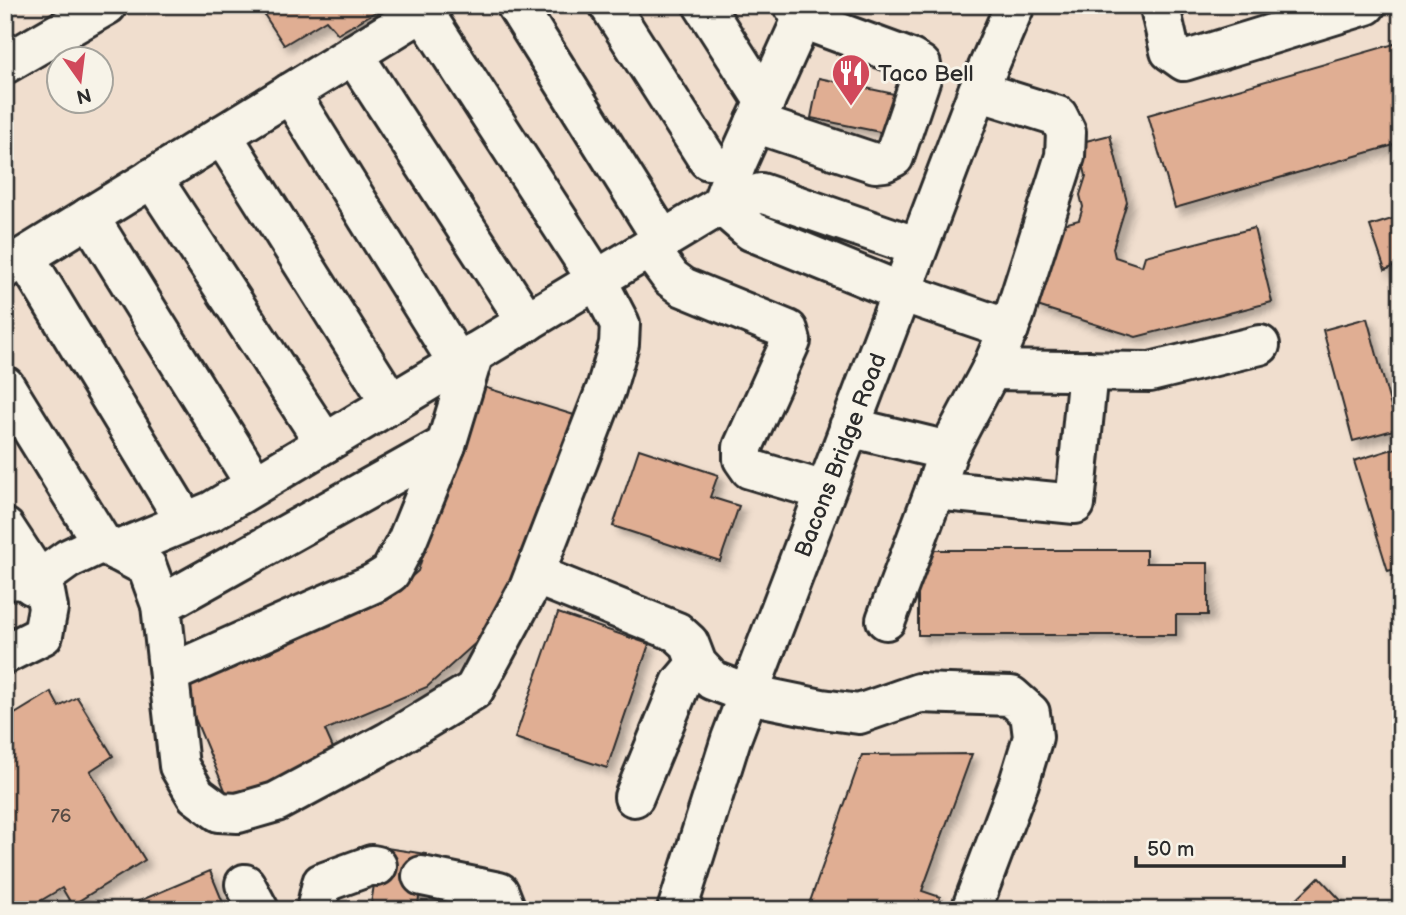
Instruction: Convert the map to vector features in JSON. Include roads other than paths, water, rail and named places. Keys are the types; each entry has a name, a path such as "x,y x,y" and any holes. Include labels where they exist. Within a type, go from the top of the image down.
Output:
{"main road":[{"path":"5,64 107,5"},
{"path":"516,5 656,244 671,278 682,287 788,330 791,341 743,447 743,459 750,468 825,491"},
{"path":"609,5 708,160"},
{"path":"704,5 760,113 875,163 894,157 922,75 921,65 911,58 802,10 760,113 721,205"},
{"name":"Bacons Bridge Road","path":"677,910 713,793 748,694 978,91 1015,5"},
{"path":"1162,5 1161,12 1170,51 1184,61 1366,5"},
{"path":"5,386 109,547 146,567 161,605 179,766 196,795 219,812 238,813 276,802 388,742 474,690 534,575 606,389 619,344 620,324 597,280 428,8 15,263 186,521"},
{"path":"353,54 527,322"},
{"path":"886,620 948,451 991,370 1009,329 1065,156 1066,132 1058,116 978,91"},
{"path":"169,674 374,583 390,573 407,541 446,444 466,358 290,93"},
{"path":"222,135 391,403"},
{"path":"152,178 325,443"},
{"path":"25,582 68,559 212,510 721,205 761,193 918,247"},
{"path":"721,205 751,231 901,292 1009,329"},
{"path":"89,217 255,484"},
{"path":"991,370 1150,372 1260,345"},
{"path":"935,490 1075,503 1088,371"},
{"path":"849,427 948,451"},
{"path":"161,605 446,444"},
{"path":"5,528 25,582 45,592 48,608 43,635 5,654"},
{"path":"534,575 677,632 689,643 697,664 712,680 748,694 822,709 859,713 919,693 1012,696 1030,713 1033,737 1019,783 971,910"},
{"path":"634,797 681,683 697,664"},
{"path":"319,897 372,865 377,866"},
{"path":"422,876 502,901"}],"place":[{"name":"Taco Bell","path":"851,107"}]}
